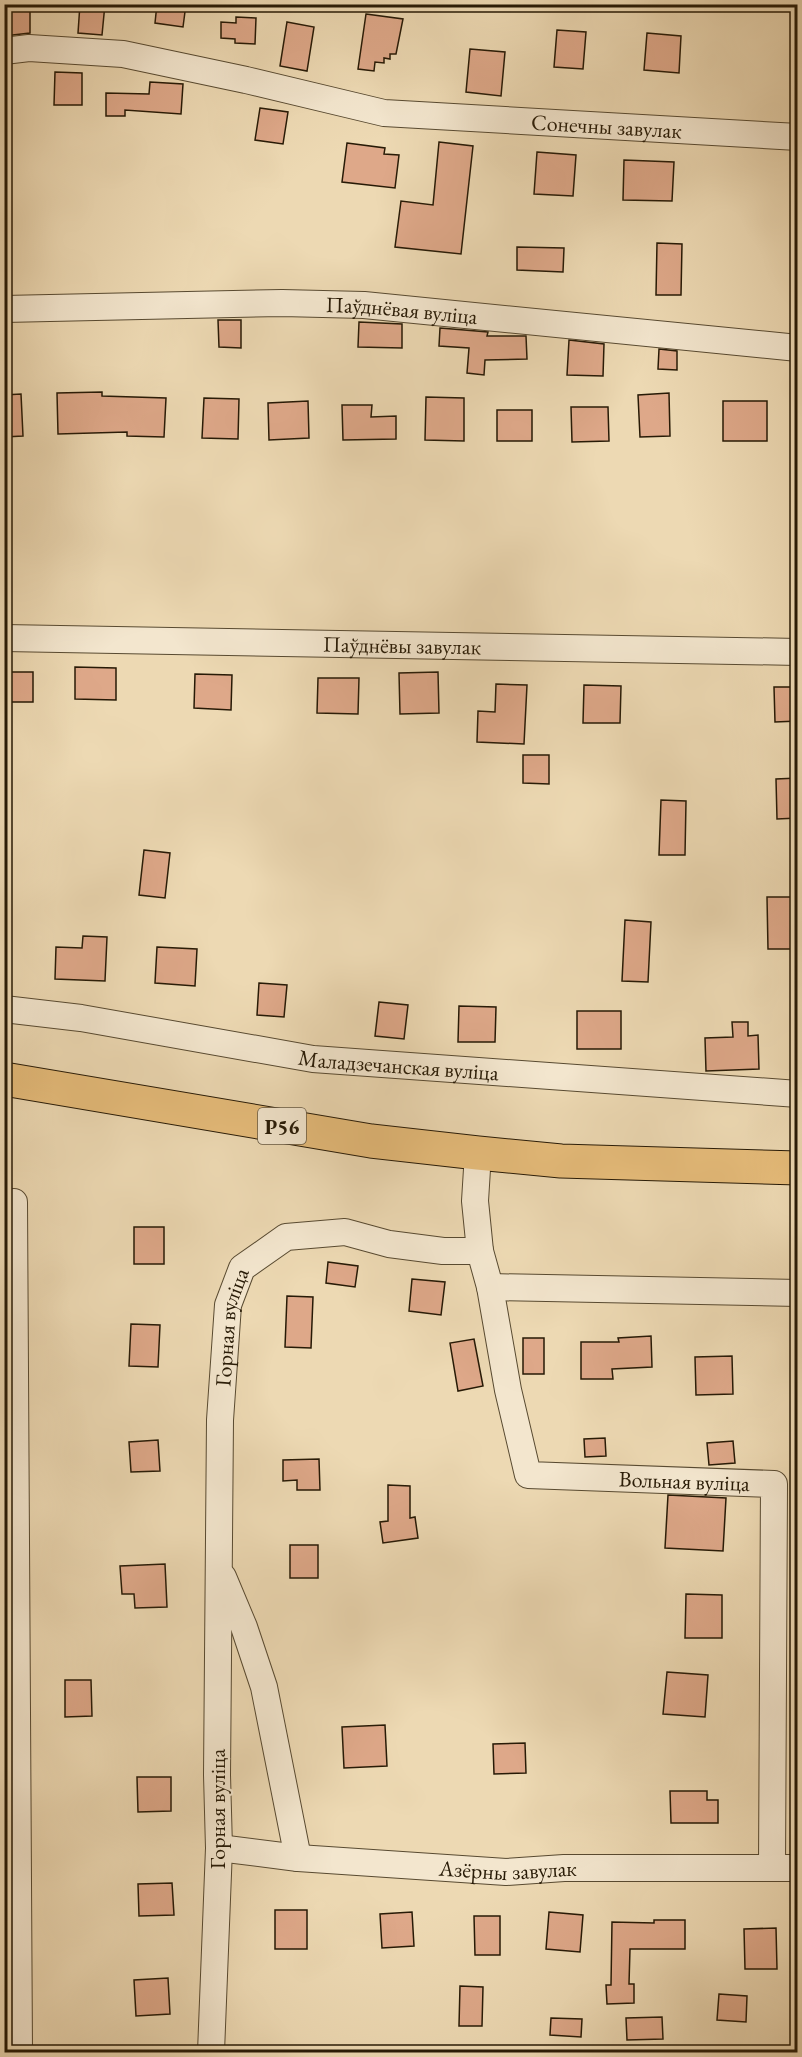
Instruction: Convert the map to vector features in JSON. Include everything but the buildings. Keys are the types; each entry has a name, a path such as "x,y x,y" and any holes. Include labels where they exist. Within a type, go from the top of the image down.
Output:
{"main road":[{"name":"Р56","path":"4,1079 371,1141 478,1153 561,1161 798,1168"}],"street":[{"name":"Сонечны завулак","path":"4,51 29,48 123,54 384,113 798,137"},
{"name":"Паўднёвая вуліца","path":"4,309 282,303 364,304 798,348"},
{"name":"Паўднёвы завулак","path":"4,638 798,652"},
{"name":"Маладзечанская вуліца","path":"4,1009 81,1018 313,1059 798,1094"},
{"path":"478,1153 476,1201 480,1251 490,1287 798,1293"},
{"path":"14,1202 19,2052"},
{"name":"Горная вуліца","path":"211,2052 219,1848 217,1775 220,1420 228,1305 242,1268 286,1237 345,1232 389,1244 443,1251 480,1251"},
{"name":"Вольная вуліца","path":"490,1287 508,1390 528,1475 786,1484 772,1867"},
{"name":"Горная вуліца","path":"219,1565 244,1627 264,1687 298,1858"},
{"name":"Азёрны завулак","path":"219,1848 298,1858 506,1872 564,1868 798,1868"}]}
